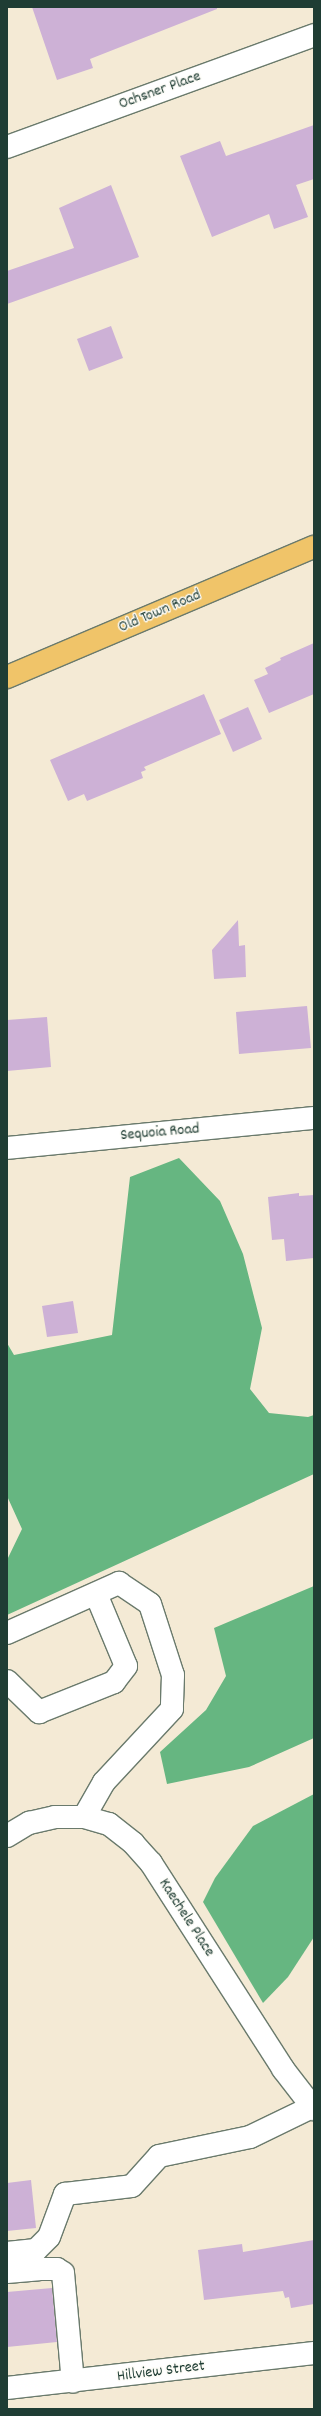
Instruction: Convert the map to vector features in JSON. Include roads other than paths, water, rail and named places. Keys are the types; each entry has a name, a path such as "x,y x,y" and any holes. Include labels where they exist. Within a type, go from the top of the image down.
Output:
{"main road":[{"name":"Old Town Road","path":"7,677 314,547"}],"street":[{"name":"Ochsner Place","path":"7,147 314,35"},
{"name":"Sequoia Road","path":"7,1148 314,1118"},
{"path":"7,1633 119,1583 150,1604 173,1675 172,1709 104,1782 84,1817"},
{"path":"7,1681 39,1712 114,1682 126,1666 96,1594"},
{"name":"Kaechele Place","path":"7,1836 29,1823 55,1816 84,1817 109,1824 133,1843 151,1863 283,2069 313,2108"},
{"path":"7,2253 36,2250 49,2237 65,2194 132,2186 159,2156 250,2137 313,2108"},
{"path":"7,2272 39,2269 56,2270 63,2273 73,2382"},
{"name":"Hillview Street","path":"7,2388 73,2382 314,2353"}]}
